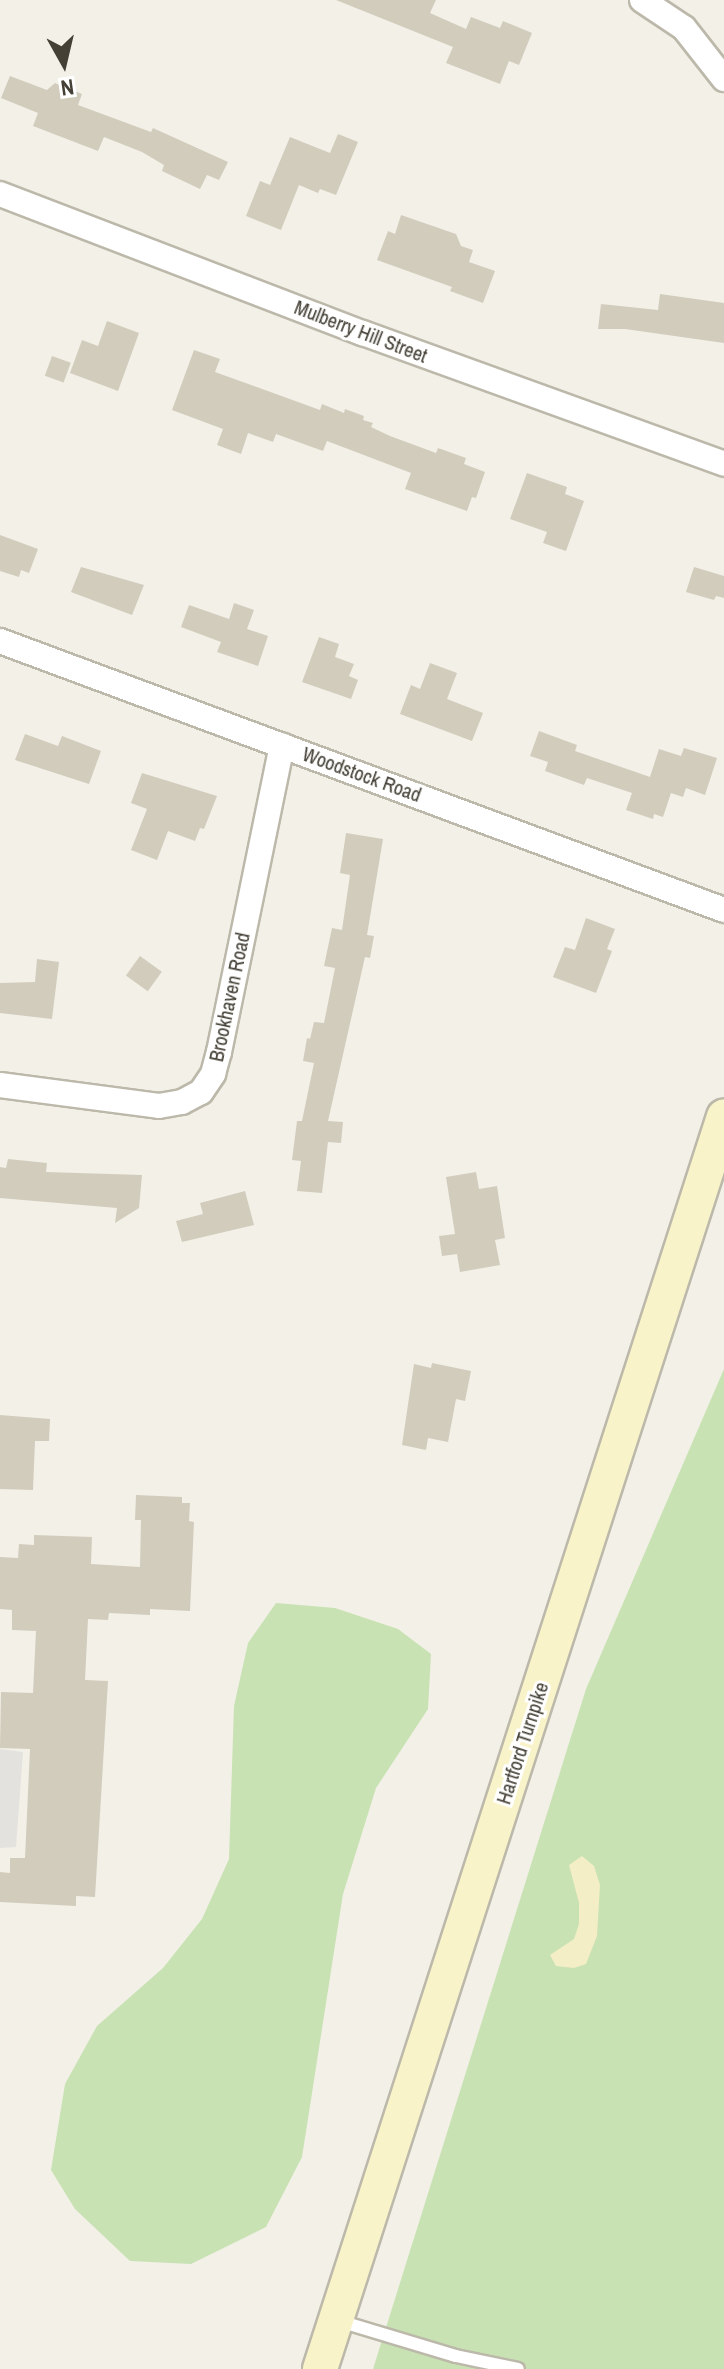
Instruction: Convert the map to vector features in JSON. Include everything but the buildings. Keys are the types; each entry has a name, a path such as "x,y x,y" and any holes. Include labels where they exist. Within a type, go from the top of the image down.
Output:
{"main road":[{"name":"Hartford Turnpike","path":"320,2369 724,1117"}],"street":[{"path":"642,0 684,28 724,79"},
{"name":"Mulberry Hill Street","path":"0,194 363,333 724,464"},
{"name":"Woodstock Road","path":"0,641 724,910"},
{"name":"Brookhaven Road","path":"0,1085 159,1106 182,1102 201,1092 213,1074 219,1052 282,745"}],"lane":[{"path":"336,2319 456,2356 518,2369"}],"green space":[{"path":"724,1369 724,2369 373,2369 586,1689"},
{"path":"276,1603 335,1608 398,1629 431,1654 428,1709 376,1788 343,1894 302,2157 266,2227 191,2264 130,2261 75,2209 51,2170 65,2084 97,2026 163,1968 202,1919 229,1859 234,1706 248,1643"}],"sand":[{"path":"582,1856 594,1866 600,1885 597,1936 586,1964 574,1968 556,1966 550,1955 574,1939 579,1924 579,1903 569,1865"}],"shaded area":[{"path":"0,1749 23,1752 16,1847 0,1848"}]}
